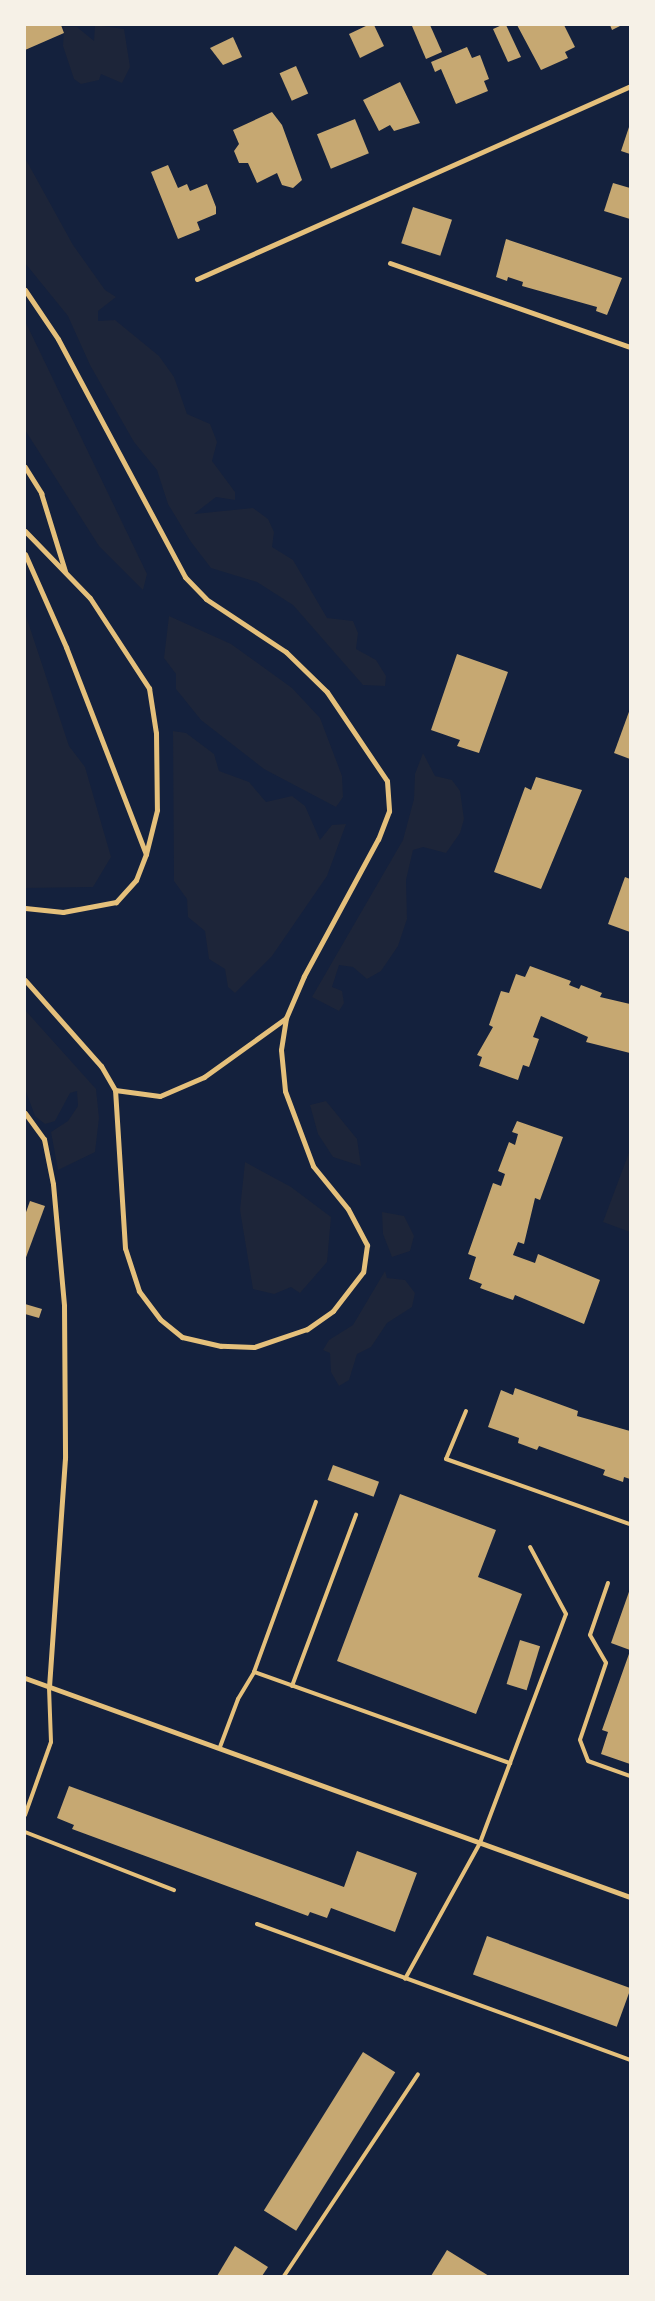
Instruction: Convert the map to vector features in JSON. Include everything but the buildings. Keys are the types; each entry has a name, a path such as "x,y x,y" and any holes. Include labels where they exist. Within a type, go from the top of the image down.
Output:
{"street":[{"path":"197,279 630,86"},
{"path":"390,263 630,347"},
{"path":"25,290 58,339 184,577 206,599 286,652 327,692 387,781 389,811 378,838 286,1018 281,1050 285,1092 313,1166 348,1209 367,1245 363,1272 352,1290 333,1310 290,1336 254,1347 221,1346 182,1337 160,1319 139,1291 126,1248 115,1090 101,1066 25,980"},
{"path":"25,467 41,493 66,573"},
{"path":"25,531 90,598 149,688 156,733 157,810 146,854 136,880 116,902 63,912 25,908"},
{"path":"25,554 66,646 146,854"},
{"path":"115,1090 160,1096 204,1076 286,1018"},
{"path":"25,1113 44,1139 51,1175 64,1306 64,1458 49,1687"},
{"path":"25,1678 630,1897"}],"lane":[{"path":"466,1411 446,1460 630,1524"},
{"path":"220,1747 238,1699 254,1672 316,1502"},
{"path":"292,1686 356,1516"},
{"path":"405,1979 480,1843 566,1614 530,1546"},
{"path":"608,1583 590,1636 606,1663 580,1740 588,1761 630,1776"},
{"path":"254,1672 510,1763"},
{"path":"25,1815 51,1742 49,1687"},
{"path":"25,1832 174,1890"},
{"path":"257,1924 630,2060"},
{"path":"284,2276 418,2074"}],"shaded area":[{"path":"95,25 124,29 130,67 122,83 101,74 99,80 81,84 74,79 63,46 64,27 77,27 94,41"},
{"path":"25,158 73,245 105,290 116,297 98,311 98,321 115,320 159,356 174,377 187,414 210,424 217,442 212,461 235,492 235,500 216,497 194,514 253,508 268,519 274,532 272,547 293,560 327,618 353,621 358,633 356,649 376,660 386,676 385,686 363,685 293,605 257,582 211,568 191,542 168,504 157,470 134,442 90,365 68,316 25,263"},
{"path":"25,321 147,574 143,590 99,546 25,430"},
{"path":"25,613 69,746 85,767 111,857 93,887 25,888"},
{"path":"169,616 231,644 292,688 320,718 342,776 343,797 336,807 264,769 201,720 176,689 176,674 164,658"},
{"path":"173,731 186,733 214,754 219,771 249,782 266,802 292,796 305,806 320,840 332,825 346,824 327,876 272,956 235,993 228,987 225,969 209,959 205,931 188,917 187,899 174,881"},
{"path":"423,753 435,776 452,780 460,791 464,819 460,833 446,853 423,847 413,850 406,880 407,919 398,946 381,971 367,979 353,967 339,965 332,987 342,991 344,1003 339,1011 312,997 403,840 414,799 415,774"},
{"path":"25,1010 96,1089 99,1118 95,1152 58,1170 51,1132 68,1121 78,1106 77,1091 70,1093 55,1121 45,1124 35,1116 25,1089"},
{"path":"326,1101 357,1139 361,1166 333,1157 318,1134 310,1105"},
{"path":"630,1150 630,1232 603,1222"},
{"path":"245,1162 291,1187 331,1217 327,1262 300,1293 291,1287 274,1294 253,1289 240,1210"},
{"path":"382,1212 404,1216 414,1236 410,1251 392,1257 383,1234"},
{"path":"385,1271 387,1278 405,1280 415,1293 412,1307 387,1323 371,1347 357,1354 349,1380 339,1386 331,1372 330,1353 323,1350 329,1340 353,1325"}]}
